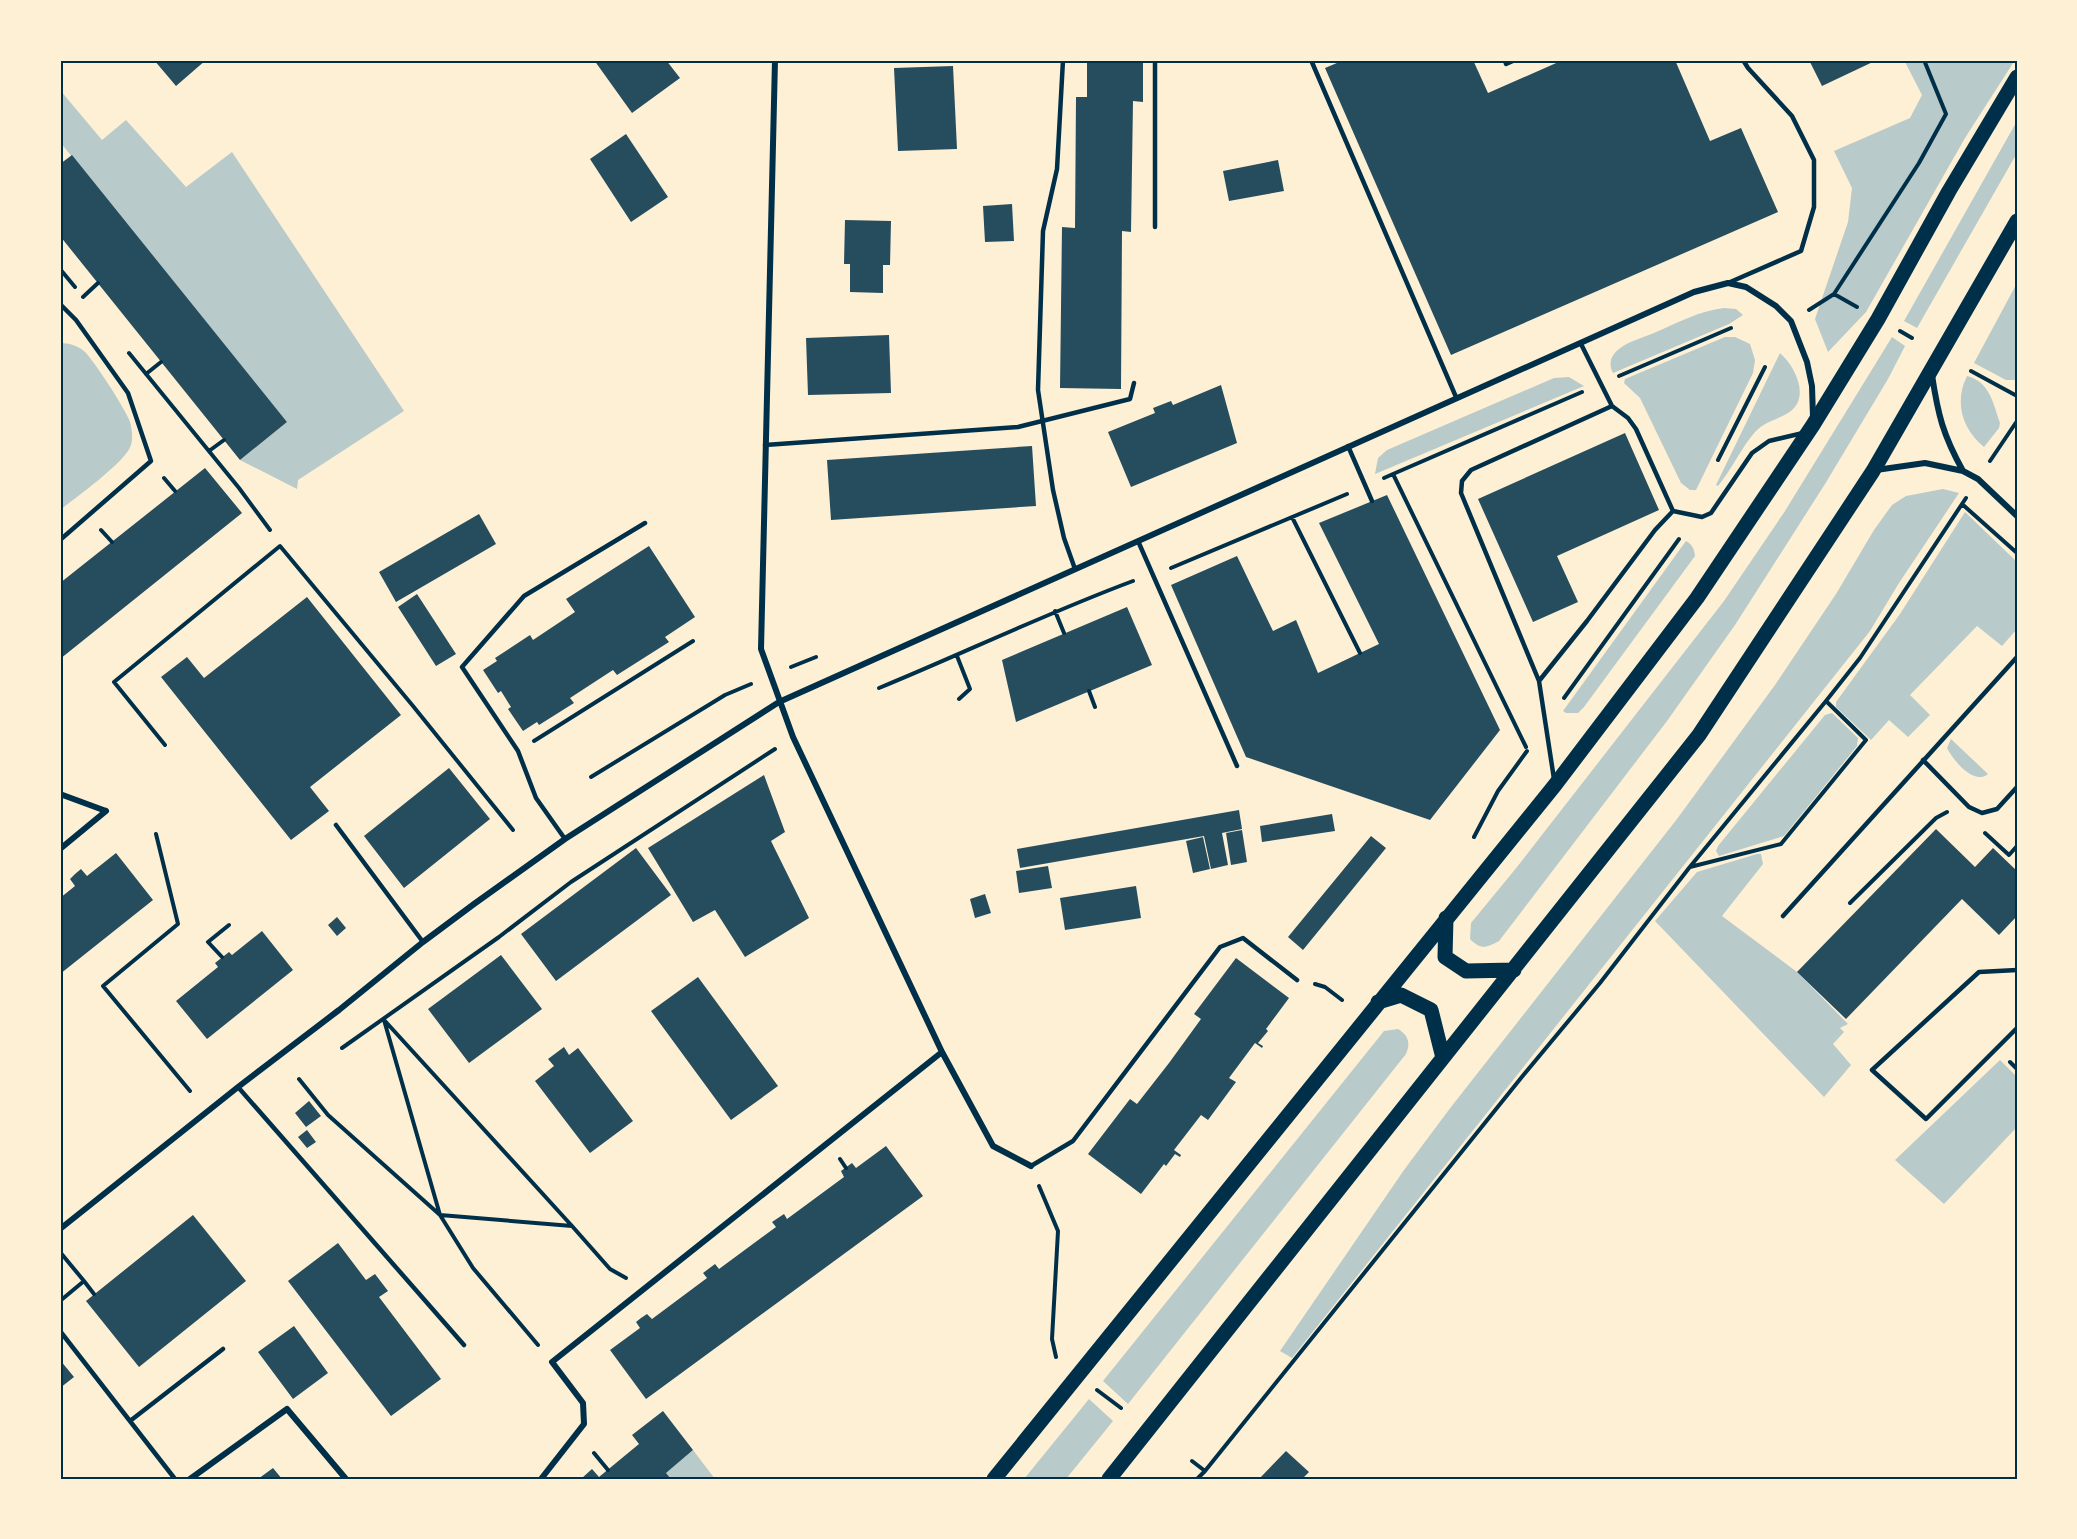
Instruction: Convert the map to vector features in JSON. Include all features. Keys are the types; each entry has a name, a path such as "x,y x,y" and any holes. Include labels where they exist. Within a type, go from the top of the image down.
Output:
{"main road":[{"path":"994,1479 1555,785 1697,598 1811,429 1872,315 2017,77"},
{"path":"1109,1479 1699,735 1873,471 2017,220"},
{"path":"1446,918 1445,957 1466,971 1514,970"},
{"path":"1378,1002 1401,995 1431,1010 1443,1058"}],"street":[{"path":"775,60 761,649 793,737 942,1052 993,1146 1031,1166"},
{"path":"60,1229 423,942 565,839 779,702 1456,397 1581,344 1694,292 1728,283 1746,287 1761,295 1791,321 1807,362 1813,404 1811,429"},
{"path":"1931,372 1938,415 1948,444 1963,471"},
{"path":"1873,471 1925,463 1963,471 1978,479 2017,516"},
{"path":"60,794 106,811 60,849"},
{"path":"541,1479 584,1424 583,1403 552,1362 942,1052"},
{"path":"190,1479 287,1409 346,1479"}],"lane":[{"path":"1063,60 1057,169 1043,231 1038,390 1053,490 1064,538 1075,569"},
{"path":"1155,60 1155,227"},
{"path":"1311,60 1456,397"},
{"path":"1504,60 1506,64 1515,60"},
{"path":"1728,283 1801,251 1814,207 1814,160 1792,116 1743,60"},
{"path":"60,304 76,320 128,393 151,461 60,540"},
{"path":"1581,344 1612,406 1628,418 1636,429 1673,511 1693,517 1702,517 1711,513 1752,453 1769,441 1811,429"},
{"path":"765,446 1018,427 1130,399 1134,383"},
{"path":"1555,785 1539,681 1461,493 1462,481 1471,470 1612,406"},
{"path":"1348,446 1372,501"},
{"path":"1539,681 1655,530 1673,511"},
{"path":"565,839 536,798 518,751 462,667 524,596 645,523"},
{"path":"1138,541 1237,766"},
{"path":"1783,916 2017,657"},
{"path":"1923,760 1969,807 1982,813 1997,809 2017,787"},
{"path":"336,825 423,942"},
{"path":"1031,1166 1073,1141 1220,947 1243,938 1297,980"},
{"path":"2017,970 1979,972 1872,1070 1926,1119 2017,1028"},
{"path":"238,1087 464,1345"},
{"path":"60,1331 175,1479"},
{"path":"130,1421 223,1349"}],"path":[{"path":"1791,321 1834,294 1919,163 1946,114 1924,60"},
{"path":"60,269 75,287"},
{"path":"87,302 83,297 98,283"},
{"path":"1834,294 1872,315"},
{"path":"879,688 957,656 1055,611 1154,575 1366,487 1731,328"},
{"path":"1897,330 1912,338"},
{"path":"126,349 270,530"},
{"path":"146,374 161,362"},
{"path":"1971,371 2017,396"},
{"path":"1197,1479 1600,983 1689,868 1860,658 2017,421"},
{"path":"209,451 224,440"},
{"path":"1393,474 1527,751"},
{"path":"1962,504 2017,553"},
{"path":"1292,517 1360,653"},
{"path":"165,745 114,682 280,546 513,830"},
{"path":"1055,611 1064,633"},
{"path":"518,751 693,641"},
{"path":"957,656 970,689 959,699"},
{"path":"591,777 725,695 816,657"},
{"path":"1089,691 1095,707"},
{"path":"1689,868 1781,844 1866,740 1826,701"},
{"path":"342,1048 384,1020 571,882 793,737"},
{"path":"1850,903 1935,818 1947,812 1957,811"},
{"path":"1977,825 2008,855 2017,846"},
{"path":"156,834 178,924 103,986 190,1091"},
{"path":"222,957 208,942 229,925"},
{"path":"1325,987 1342,1000"},
{"path":"384,1020 440,1215 473,1268 552,1362"},
{"path":"384,1020 610,1269 645,1288"},
{"path":"299,1079 328,1115 440,1215 572,1226"},
{"path":"1031,1166 1058,1231 1052,1339 1056,1357"},
{"path":"60,1252 94,1294"},
{"path":"60,1301 84,1281"},
{"path":"1094,1388 1121,1408"},
{"path":"594,1453 608,1470"},
{"path":"1192,1461 1205,1471"}],"shaded area":[{"path":"1904,60 2015,60 1965,138 1866,312 1828,352 1815,319 1848,222 1852,188 1834,151 1910,118 1922,95"},
{"path":"60,90 102,140 126,120 186,187 232,152 404,411 298,480 297,489 240,460 287,422 60,142"},
{"path":"2017,121 2017,153 1917,328 1904,321"},
{"path":"2017,283 2017,380 2006,380 1974,363"},
{"path":"1724,308 1736,309 1743,315 1729,324 1613,373 1612,357 1623,346 1680,321"},
{"path":"1725,337 1735,337 1750,344 1755,360 1753,373 1696,490 1690,490 1681,483 1640,398 1624,383 1625,379"},
{"path":"1892,337 1905,346 1888,379 1825,484 1735,625 1667,721 1499,941 1487,946 1477,945 1470,939 1471,923 1724,601 1785,511"},
{"path":"60,343 77,347 90,357 127,416 131,425 132,437 131,445 120,461 60,510"},
{"path":"1780,353 1796,374 1799,383 1799,400 1788,413 1767,423 1755,432 1718,486 1716,485"},
{"path":"1967,376 1986,388 2000,423 1999,428 1984,447 1970,432 1962,414 1961,396"},
{"path":"1569,377 1584,386 1375,474 1378,458 1387,450 1554,378"},
{"path":"1943,489 1959,493 1870,631 1292,1358 1280,1351 1404,1170 1677,819 1775,685 1892,505 1906,496"},
{"path":"1965,512 2017,562 2017,629 2002,646 1977,626 1910,695 1930,715 1908,737 1889,720 1871,740 1836,707 1836,702 1900,614"},
{"path":"1686,541 1693,547 1695,556 1584,707 1578,713 1563,711"},
{"path":"1832,713 1858,738 1857,746 1784,836 1719,856 1716,851 1718,846 1825,715"},
{"path":"1951,739 1988,774 1977,777 1964,770 1947,748"},
{"path":"1761,854 1763,864 1722,916 1797,972 1848,1024 1840,1028 1844,1032 1833,1044 1851,1065 1824,1097 1655,921 1697,872"},
{"path":"1398,1029 1408,1040 1406,1054 1128,1404 1103,1381 1384,1031"},
{"path":"2000,1060 2017,1077 2017,1127 1944,1204 1895,1160"},
{"path":"1089,1399 1113,1421 1066,1479 1024,1479"},
{"path":"693,1450 715,1479 671,1479 666,1473"}],"building":[{"path":"154,60 206,60 176,86"},
{"path":"594,60 666,60 680,78 632,113"},
{"path":"1087,60 1143,60 1143,102 1133,101 1131,232 1122,231 1121,389 1060,388 1062,227 1075,228 1076,97 1087,97"},
{"path":"1344,60 1473,60 1488,93 1563,60 1675,60 1710,141 1741,128 1778,212 1451,355 1325,68"},
{"path":"1809,60 1877,60 1822,86"},
{"path":"953,66 957,149 898,151 894,68"},
{"path":"626,134 668,197 631,222 590,159"},
{"path":"72,155 287,422 240,460 60,236 60,164"},
{"path":"1278,160 1284,191 1229,201 1223,171"},
{"path":"1012,204 1014,241 985,242 983,206"},
{"path":"845,220 891,221 890,265 883,265 883,293 850,292 850,264 844,264"},
{"path":"889,335 891,393 808,395 806,338"},
{"path":"1221,385 1237,443 1131,487 1108,432 1155,413 1153,408 1171,401 1173,405"},
{"path":"1625,433 1659,510 1557,556 1578,602 1533,622 1478,499"},
{"path":"1032,446 1036,506 831,520 827,460"},
{"path":"205,468 242,513 60,659 60,583"},
{"path":"1387,495 1500,730 1430,820 1246,757 1171,585 1237,556 1273,631 1296,620 1318,673 1379,644 1319,523"},
{"path":"479,514 496,544 396,602 379,572"},
{"path":"649,546 695,617 665,637 669,642 617,675 613,670 570,698 574,703 539,725 537,722 523,731 508,709 511,707 501,691 498,693 483,670 497,661 495,658 530,635 533,640 575,612 566,599"},
{"path":"417,594 456,654 436,666 398,607"},
{"path":"307,597 401,715 310,787 329,811 291,840 161,677 187,657 204,678"},
{"path":"1127,607 1152,665 1016,722 1002,660"},
{"path":"449,768 490,819 404,888 364,836"},
{"path":"764,775 785,832 771,841 809,918 745,957 715,910 693,922 648,848"},
{"path":"1239,810 1242,829 1222,833 1228,865 1211,869 1204,836 1020,868 1017,849"},
{"path":"1332,814 1335,831 1262,842 1260,826"},
{"path":"1936,829 1975,867 1993,848 2017,871 2017,916 1999,935 1962,899 1846,1019 1797,972"},
{"path":"1242,830 1247,862 1231,865 1226,833"},
{"path":"1371,836 1386,848 1303,950 1288,937"},
{"path":"1203,837 1210,869 1193,873 1186,841"},
{"path":"636,848 671,895 556,981 521,934"},
{"path":"116,853 153,900 60,974 60,898 75,886 70,879 81,869 87,876"},
{"path":"1048,866 1052,888 1019,893 1016,871"},
{"path":"1136,886 1141,918 1065,930 1060,898"},
{"path":"985,894 991,913 975,918 970,899"},
{"path":"337,917 346,928 337,936 328,925"},
{"path":"262,931 293,970 207,1039 176,1001 218,967 215,963 229,952 232,955"},
{"path":"501,955 542,1009 469,1063 428,1009"},
{"path":"1236,958 1289,998 1258,1043 1263,1046 1262,1048 1255,1043 1229,1078 1236,1082 1208,1120 1201,1115 1174,1150 1181,1155 1180,1157 1175,1154 1166,1166 1164,1164 1141,1194 1088,1154 1130,1099 1137,1104 1169,1063 1201,1019 1194,1014"},
{"path":"698,977 778,1086 731,1120 651,1011"},
{"path":"564,1047 569,1055 578,1048 633,1121 590,1153 535,1081 554,1066 548,1059"},
{"path":"309,1101 321,1116 306,1127 295,1113"},
{"path":"307,1130 316,1142 307,1148 298,1137"},
{"path":"886,1146 923,1196 646,1399 610,1350 640,1328 636,1322 647,1314 652,1319 707,1278 703,1273 715,1264 719,1269 776,1227 772,1222 784,1214 787,1219 844,1177 841,1171 852,1163 856,1168"},
{"path":"193,1215 246,1281 139,1367 86,1301"},
{"path":"338,1243 366,1280 375,1274 388,1291 379,1297 441,1379 391,1416 288,1281"},
{"path":"294,1326 328,1373 293,1399 258,1352"},
{"path":"60,1360 74,1377 60,1388"},
{"path":"663,1411 693,1450 666,1473 671,1479 582,1478 592,1469 599,1477 639,1444 632,1435"},
{"path":"1286,1451 1309,1472 1302,1479 1259,1479"},
{"path":"273,1468 282,1479 258,1479"}]}
